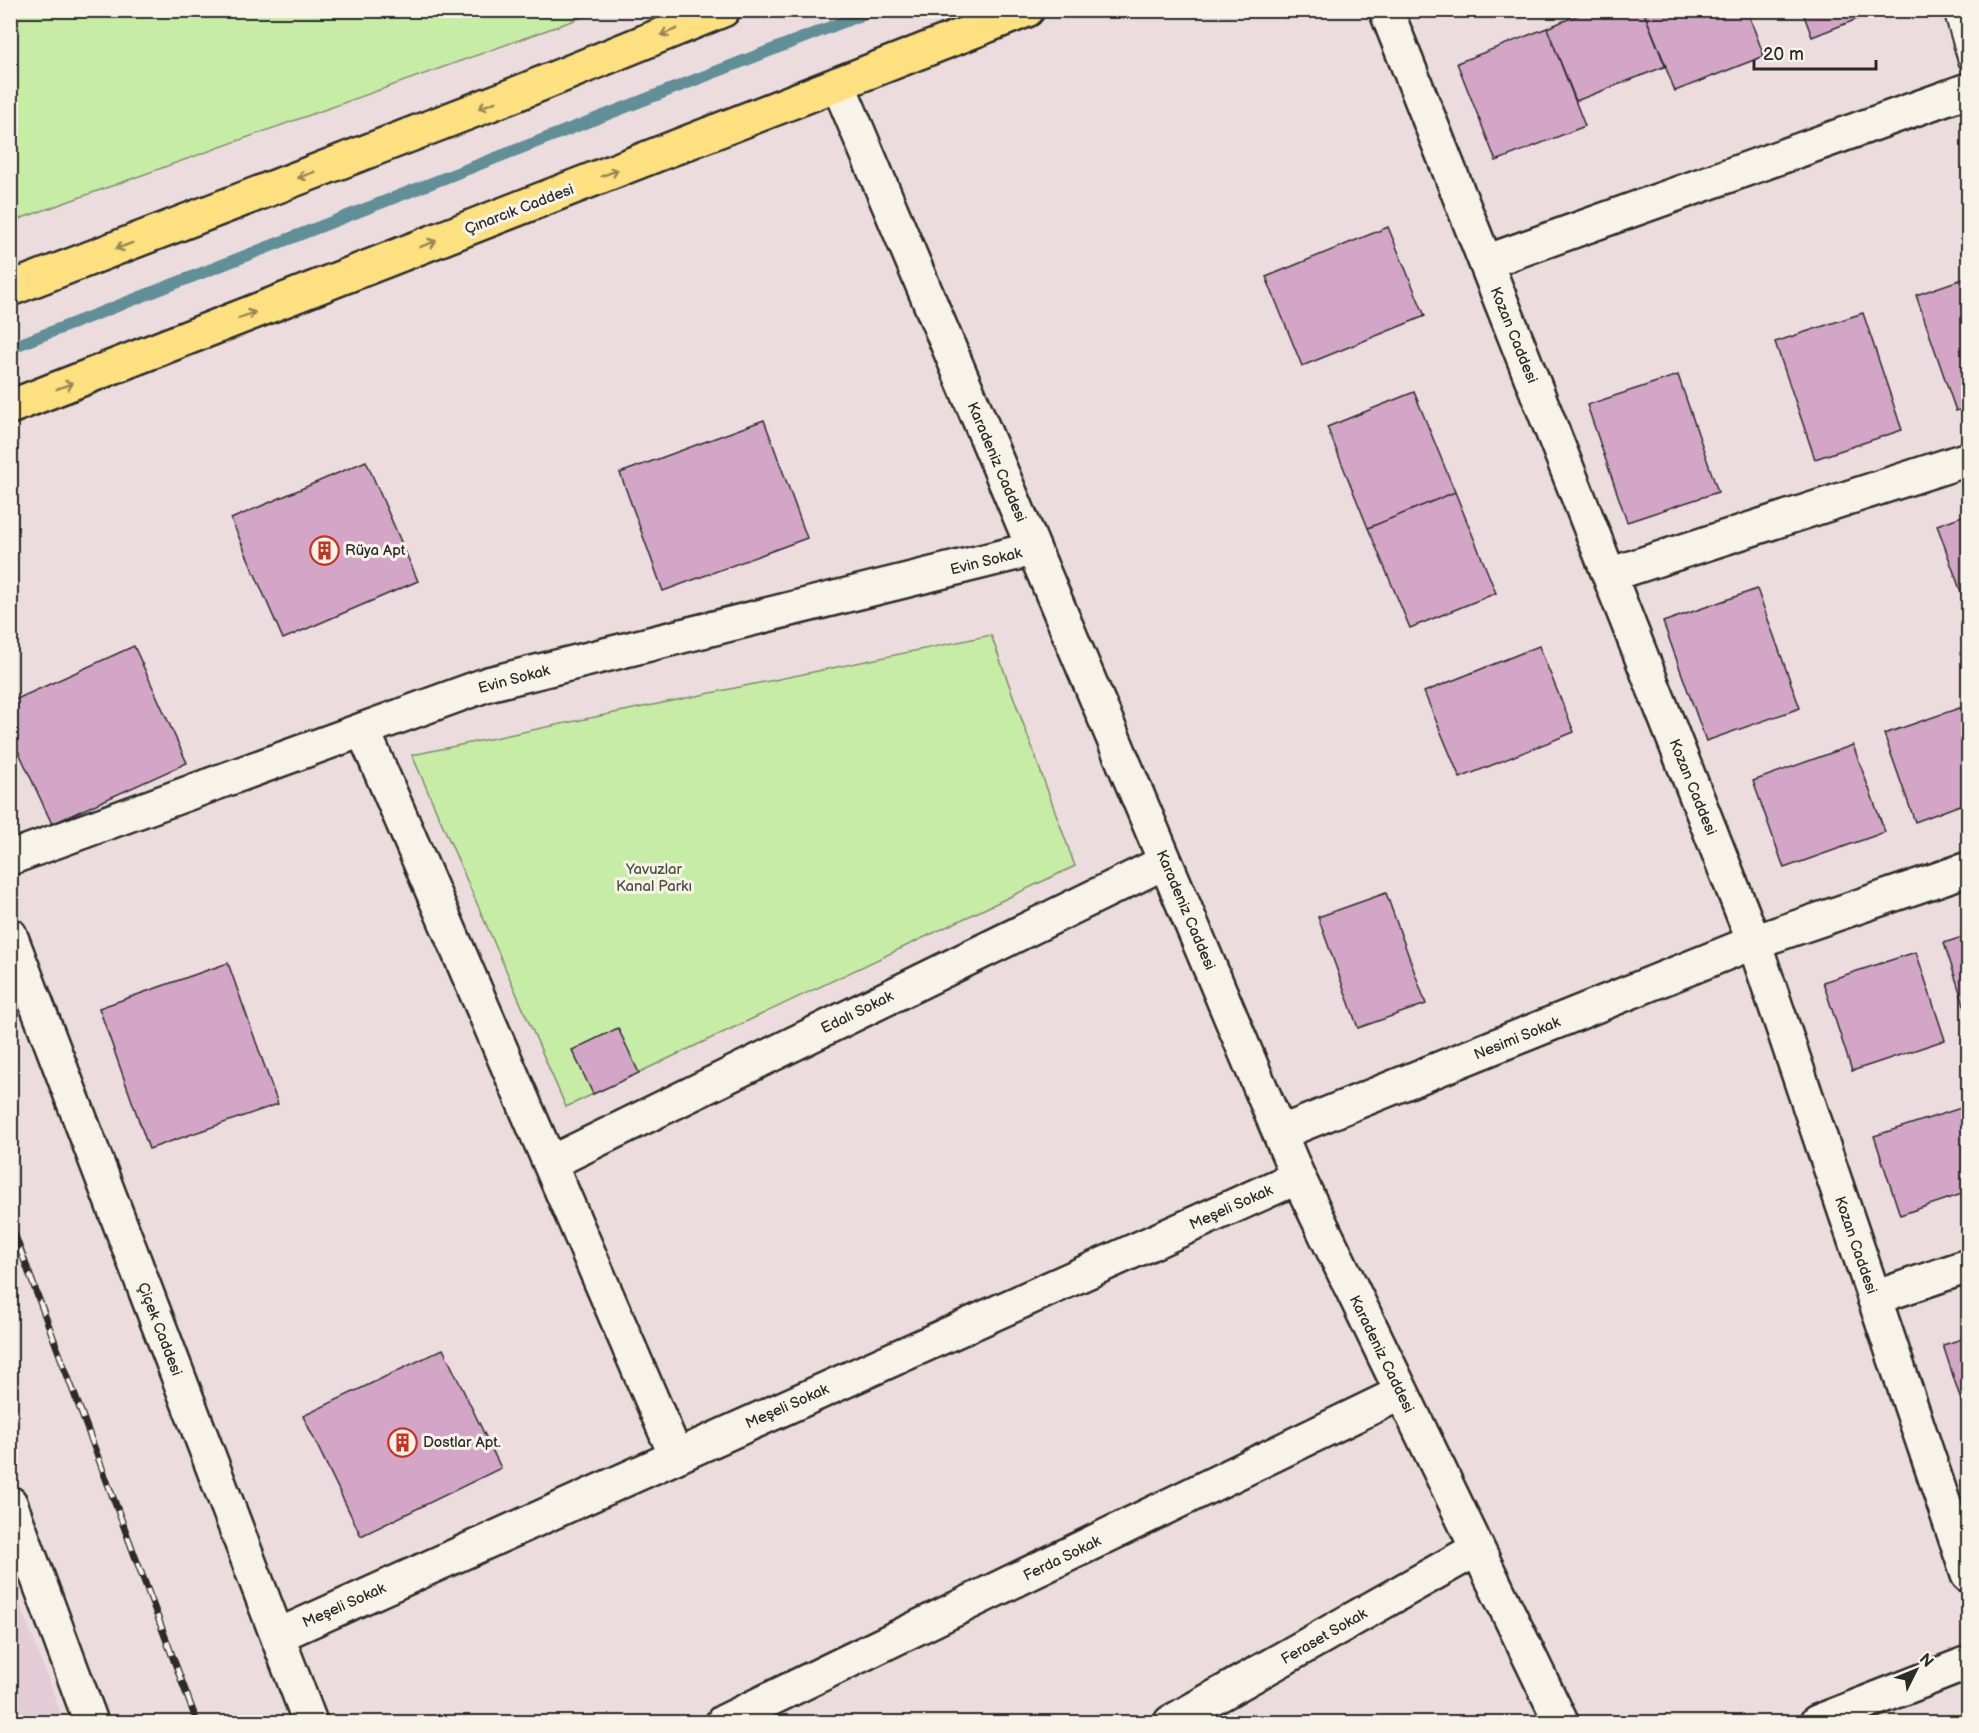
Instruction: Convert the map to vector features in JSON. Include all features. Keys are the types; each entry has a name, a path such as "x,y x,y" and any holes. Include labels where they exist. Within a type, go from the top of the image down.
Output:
{"main road":[{"name":"Çınarcık Caddesi","path":"10,407 1027,10"},
{"path":"10,289 511,96 718,11"}],"street":[{"name":"Kozan Caddesi","path":"1386,10 1754,942 1968,1575"},
{"name":"Karadeniz Caddesi","path":"838,84 1298,1177 1561,1722"},
{"path":"1486,262 1968,90"},
{"path":"1609,575 1968,459"},
{"name":"Evin Sokak","path":"10,858 488,684 1034,549"},
{"path":"363,730 676,1456"},
{"name":"Edalı Sokak","path":"550,1163 1165,862"},
{"name":"Nesimi Sokak","path":"1280,1133 1754,942 1968,869"},
{"name":"Çiçek Caddesi","path":"10,935 309,1722"},
{"name":"Meşeli Sokak","path":"277,1636 1298,1177"},
{"path":"1874,1298 1968,1266"},
{"name":"Ferda Sokak","path":"723,1722 1401,1393"},
{"path":"10,1503 19,1551 91,1722"},
{"name":"Feraset Sokak","path":"1171,1722 1477,1549"},
{"path":"1816,1722 1968,1663"}],"lane":[{"path":"1953,10 1968,62"}],"shaded area":[{"path":"11,1579 64,1722 11,1722"}],"green space":[{"path":"11,10 600,10 600,11 11,222"},
{"name":"Yavuzlar Kanal Parkı","path":"991,635 1075,866 566,1107 412,755"}],"building":[{"path":"1590,10 1643,10 1666,66 1576,101 1547,28"},
{"path":"1643,10 1747,10 1764,56 1675,91"},
{"path":"1802,10 1880,10 1812,37"},
{"path":"1547,28 1585,126 1496,161 1457,63"},
{"path":"1388,227 1425,316 1302,366 1266,277"},
{"path":"1968,277 1968,407 1956,411 1916,295"},
{"path":"1863,313 1902,430 1815,459 1775,342"},
{"path":"1678,375 1718,492 1627,522 1587,405"},
{"path":"1414,392 1455,492 1368,528 1327,427"},
{"path":"764,420 807,538 663,591 620,473"},
{"name":"Rüya Apt","path":"366,461 418,581 283,639 231,519"},
{"path":"1455,492 1496,593 1410,628 1368,528"},
{"path":"1968,514 1968,612 1937,525"},
{"path":"1757,589 1800,708 1706,741 1663,622"},
{"path":"134,646 187,763 52,824 10,733 10,702"},
{"path":"1539,646 1574,732 1460,778 1424,692"},
{"path":"1968,705 1968,802 1915,822 1884,734"},
{"path":"1853,745 1885,832 1784,868 1753,781"},
{"path":"1386,893 1426,1004 1358,1028 1318,917"},
{"path":"1968,935 1968,1017 1944,943"},
{"path":"1916,952 1945,1040 1852,1071 1823,982"},
{"path":"228,963 278,1104 149,1149 99,1008"},
{"path":"618,1028 639,1073 593,1094 572,1050"},
{"path":"1967,1106 1968,1192 1900,1215 1874,1136"},
{"path":"1968,1337 1968,1422 1943,1345"},
{"name":"Dostlar Apt.","path":"443,1349 501,1468 361,1536 303,1416"}],"waterway":[{"path":"10,348 874,10"}],"railway":[{"path":"10,1222 197,1722"}],"place":[{"name":"Rüya Apt","path":"324,550"},
{"name":"Dostlar Apt.","path":"402,1442"}]}
